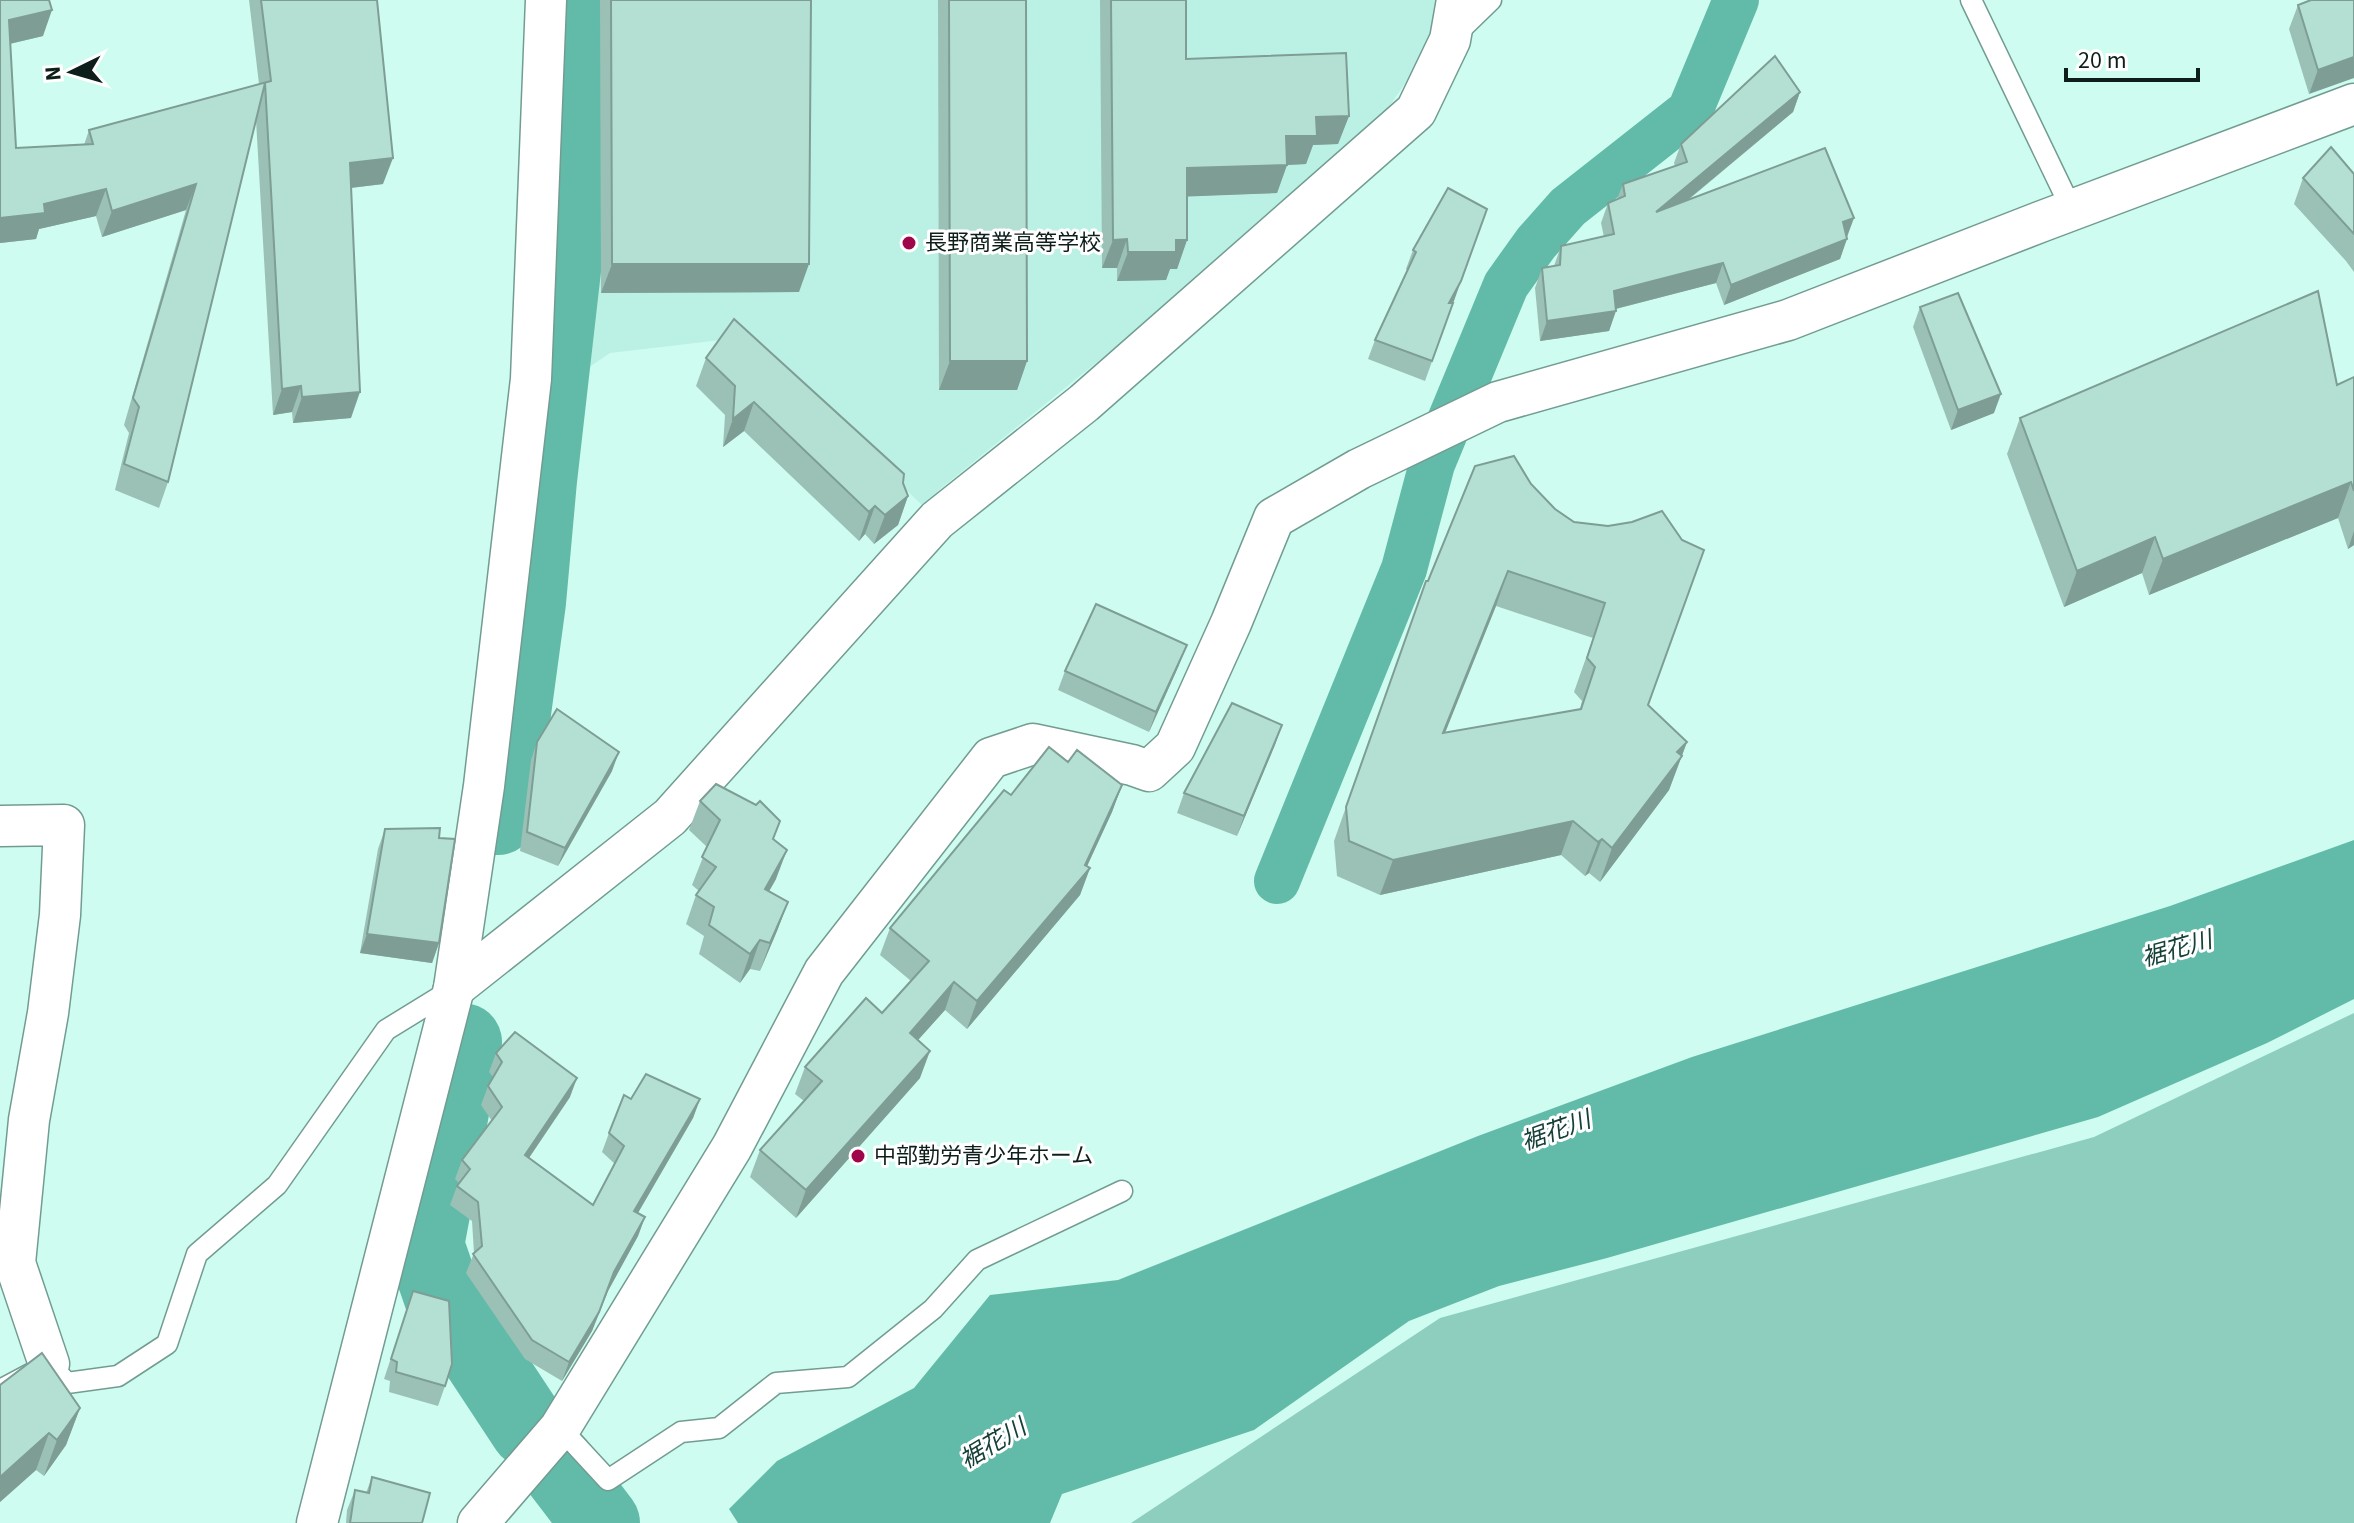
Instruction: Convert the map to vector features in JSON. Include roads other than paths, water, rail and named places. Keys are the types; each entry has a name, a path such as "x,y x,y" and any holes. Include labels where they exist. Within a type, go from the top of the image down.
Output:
{"street":[{"path":"317,1523 454,988 484,786 531,379 546,0"},
{"path":"454,988 670,817 937,520 1084,403 1416,111 1450,40 1457,0"},
{"path":"478,1523 560,1428 732,1147 824,972 991,758 1033,744 1149,771 1175,747 1274,518 1359,469 1498,402 1788,320 2354,104"},
{"path":"0,826 64,825 60,915 48,1013 29,1120 15,1263 49,1364"}],"lane":[{"path":"1450,40 1491,0"},
{"path":"1971,0 2072,210"},
{"path":"0,1390 49,1364 67,1383 118,1376 167,1344 197,1254 277,1185 386,1030 454,988"},
{"path":"560,1428 608,1480 681,1432 719,1428 776,1383 848,1377 933,1309 977,1260 1122,1191"}],"water":[{"name":"裾花川","path":"2354,840 2354,999 2267,1043 2098,1117 1499,1286 1409,1321 1254,1430 1062,1494 1050,1523 738,1523 729,1509 777,1461 914,1388 990,1295 1118,1280 1478,1136 1692,1057 2170,906"}],"waterway":[{"path":"498,816 527,602 564,252 573,0"},
{"path":"1277,881 1404,569 1432,464 1506,285 1536,243 1568,207 1690,111 1736,0"},
{"path":"463,1042 425,1245 444,1300 529,1429"},
{"path":"556,1464 601,1523"}],"place":[{"name":"長野商業高等学校","path":"909,243"},
{"name":"中部勤労青少年ホーム","path":"858,1156"}]}
